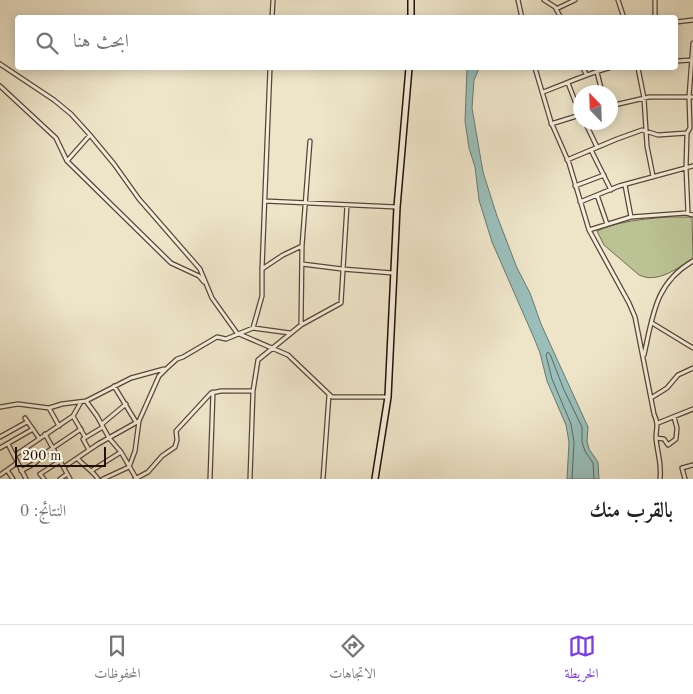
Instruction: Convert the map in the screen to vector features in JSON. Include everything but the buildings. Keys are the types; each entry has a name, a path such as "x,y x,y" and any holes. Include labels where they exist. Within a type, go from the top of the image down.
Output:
{"street":[{"path":"272,15 273,0"},
{"path":"411,0 411,15"},
{"path":"518,0 521,15"},
{"path":"544,0 556,9 559,15"},
{"path":"556,9 574,0"},
{"path":"618,0 623,15"},
{"path":"654,0 655,15"},
{"path":"678,22 693,20"},
{"path":"567,160 639,131 658,135 687,133 692,128 693,43"},
{"path":"678,61 692,60"},
{"path":"0,64 54,100 71,114 90,135 139,199 200,269 212,298 237,333 272,347 288,356 332,397 388,396"},
{"path":"253,328 262,296 270,70"},
{"path":"375,479 388,396 397,207 409,70"},
{"path":"536,70 551,124 567,160 589,230 632,310 658,423 656,438 662,465 660,479"},
{"path":"584,70 586,74"},
{"path":"543,92 568,83 594,70"},
{"path":"596,70 600,85"},
{"path":"638,70 644,98 647,146 653,176"},
{"path":"568,83 573,95"},
{"path":"0,86 56,138 67,161 171,263 199,276 207,286"},
{"path":"618,104 652,96 691,97"},
{"path":"551,124 573,116"},
{"path":"589,130 597,148"},
{"path":"687,133 688,213"},
{"path":"67,161 90,135"},
{"path":"301,325 304,202 310,141"},
{"path":"591,150 611,190"},
{"path":"580,202 625,184 693,166"},
{"path":"575,186 604,175"},
{"path":"625,184 631,217"},
{"path":"597,195 607,224"},
{"path":"265,200 397,207"},
{"path":"250,479 253,391 258,360 301,325 341,303 347,205"},
{"path":"589,230 631,217 688,213 693,215"},
{"path":"262,269 283,255 302,246"},
{"path":"644,356 660,295 670,278 693,261"},
{"path":"302,264 393,273"},
{"path":"652,323 693,348"},
{"path":"102,479 129,467 135,451 137,421 159,376 177,359 217,336 226,339 253,328 291,333"},
{"path":"651,398 667,388 678,375 693,368"},
{"path":"0,407 18,404 49,408 62,404 86,401 131,378 166,369"},
{"path":"114,386 137,421"},
{"path":"86,401 109,438 121,452 136,479 148,472 162,456 175,447 177,444 175,433 177,429 207,395 213,392 253,391"},
{"path":"210,479 213,392"},
{"path":"322,479 329,395"},
{"path":"14,456 73,416 81,402"},
{"path":"85,437 102,426 126,404"},
{"path":"49,408 59,426"},
{"path":"658,423 693,409"},
{"path":"73,416 85,437 83,440 89,450"},
{"path":"656,438 664,439 668,445 675,441 677,438 677,428 674,417"},
{"path":"25,418 39,438"},
{"path":"64,468 89,450 137,421"},
{"path":"0,437 27,422"},
{"path":"21,471 81,429"},
{"path":"0,448 33,430"},
{"path":"45,434 70,479"},
{"path":"8,444 24,478"},
{"path":"91,472 121,452"},
{"path":"78,459 98,479"},
{"path":"44,479 40,474 60,461"},
{"path":"0,475 17,462"},
{"path":"685,479 682,468 693,466"},
{"path":"7,470 13,479"},
{"path":"60,479 67,474"}],"green space":[{"path":"668,217 692,217 693,259 667,274 653,278 639,275 604,245 597,231 623,223"}],"water":[{"path":"467,70 478,70 474,80 472,108 483,172 517,268 530,293 541,324 588,427 587,441 589,449 598,462 599,479 567,479 569,442 566,425 547,381 534,338 492,242 479,200 475,167 469,148 465,121"}]}
